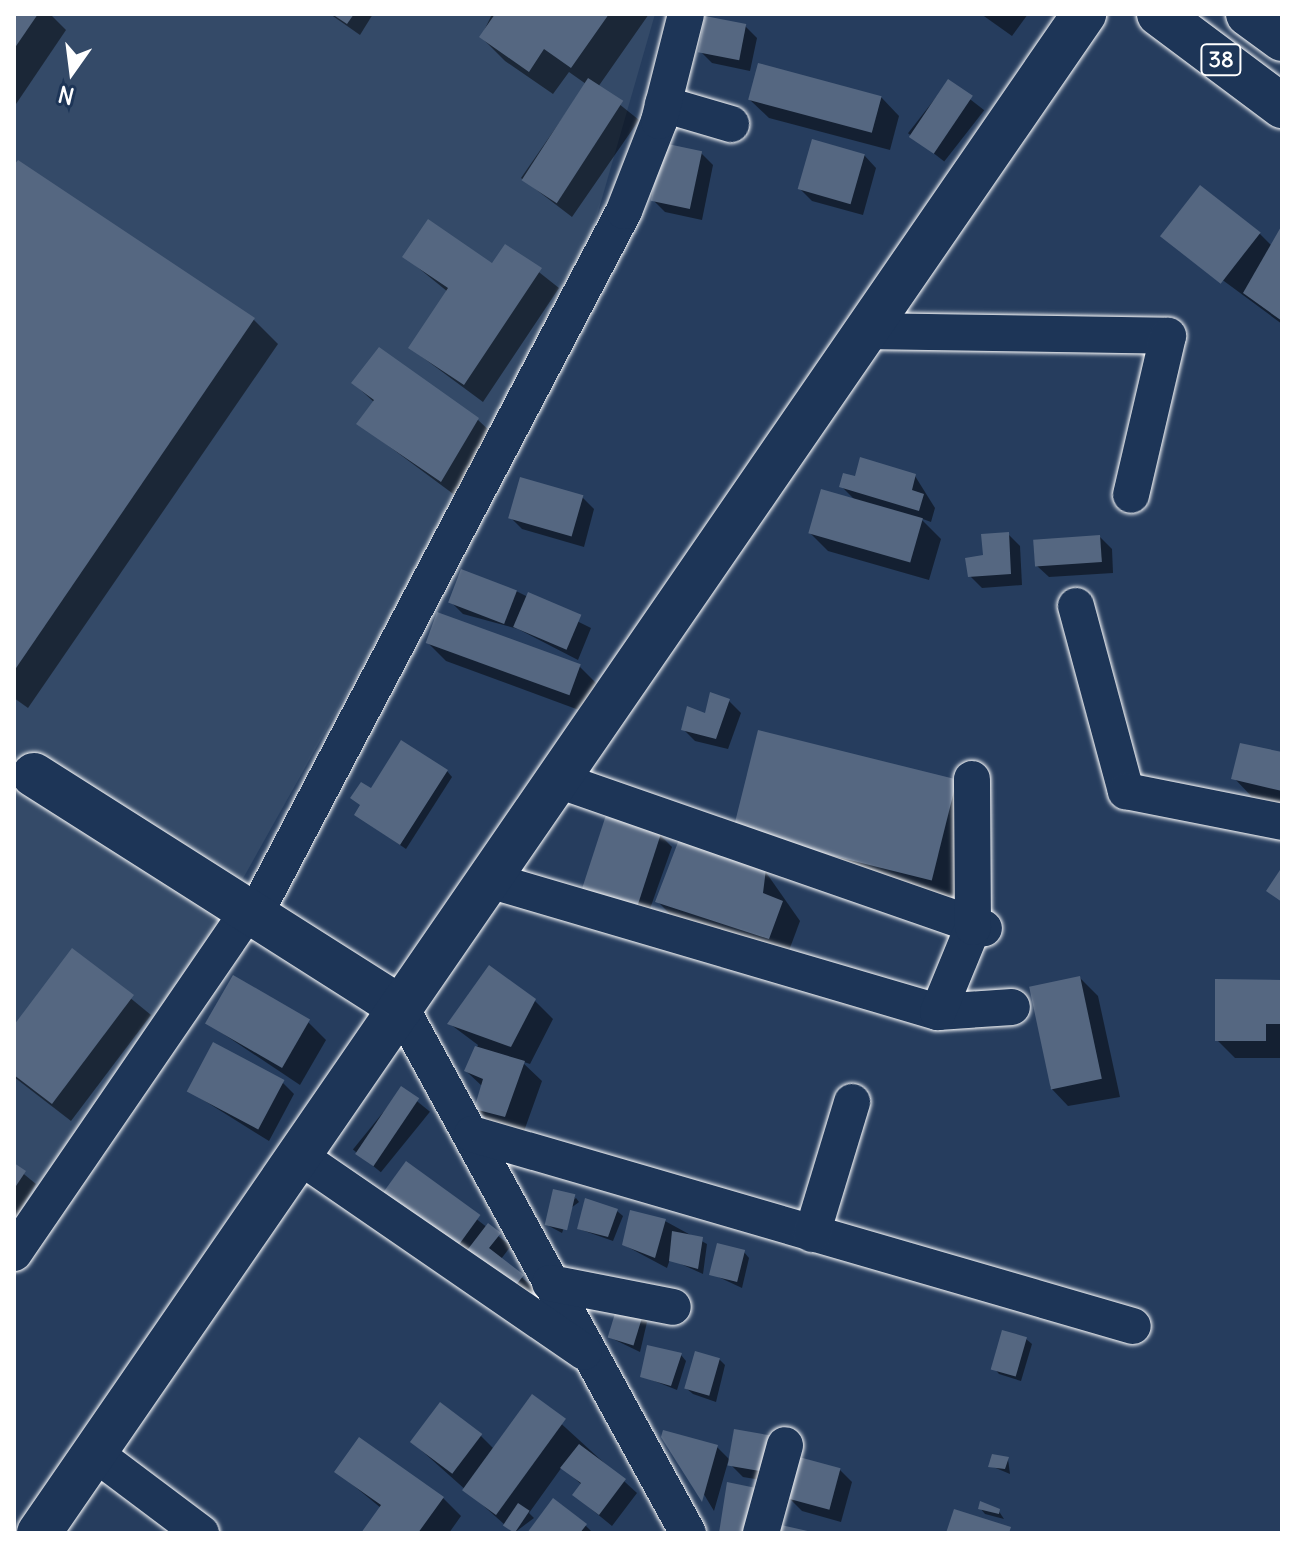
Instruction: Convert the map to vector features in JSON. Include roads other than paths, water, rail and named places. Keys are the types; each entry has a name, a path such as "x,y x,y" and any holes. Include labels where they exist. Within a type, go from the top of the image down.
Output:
{"street":[{"path":"14,1253 251,914 532,394 624,211 663,104 686,14"},
{"path":"39,1533 302,1158 401,1008 1084,14"},
{"name":"38","path":"1159,14 1282,106"},
{"name":"38","path":"1248,14 1282,39"},
{"path":"663,104 731,124"},
{"path":"866,331 1168,336 1131,495"},
{"path":"1076,606 1126,791 1282,822"},
{"path":"34,775 401,1008 688,1533"},
{"path":"938,1012 978,927 972,779"},
{"path":"558,780 978,927"},
{"path":"489,880 938,1012 1012,1007"},
{"path":"812,1234 852,1102"},
{"path":"472,1134 1133,1326"},
{"path":"302,1158 589,1356"},
{"path":"550,1283 673,1307"},
{"path":"761,1533 785,1445"},
{"path":"93,1452 201,1533"}]}
